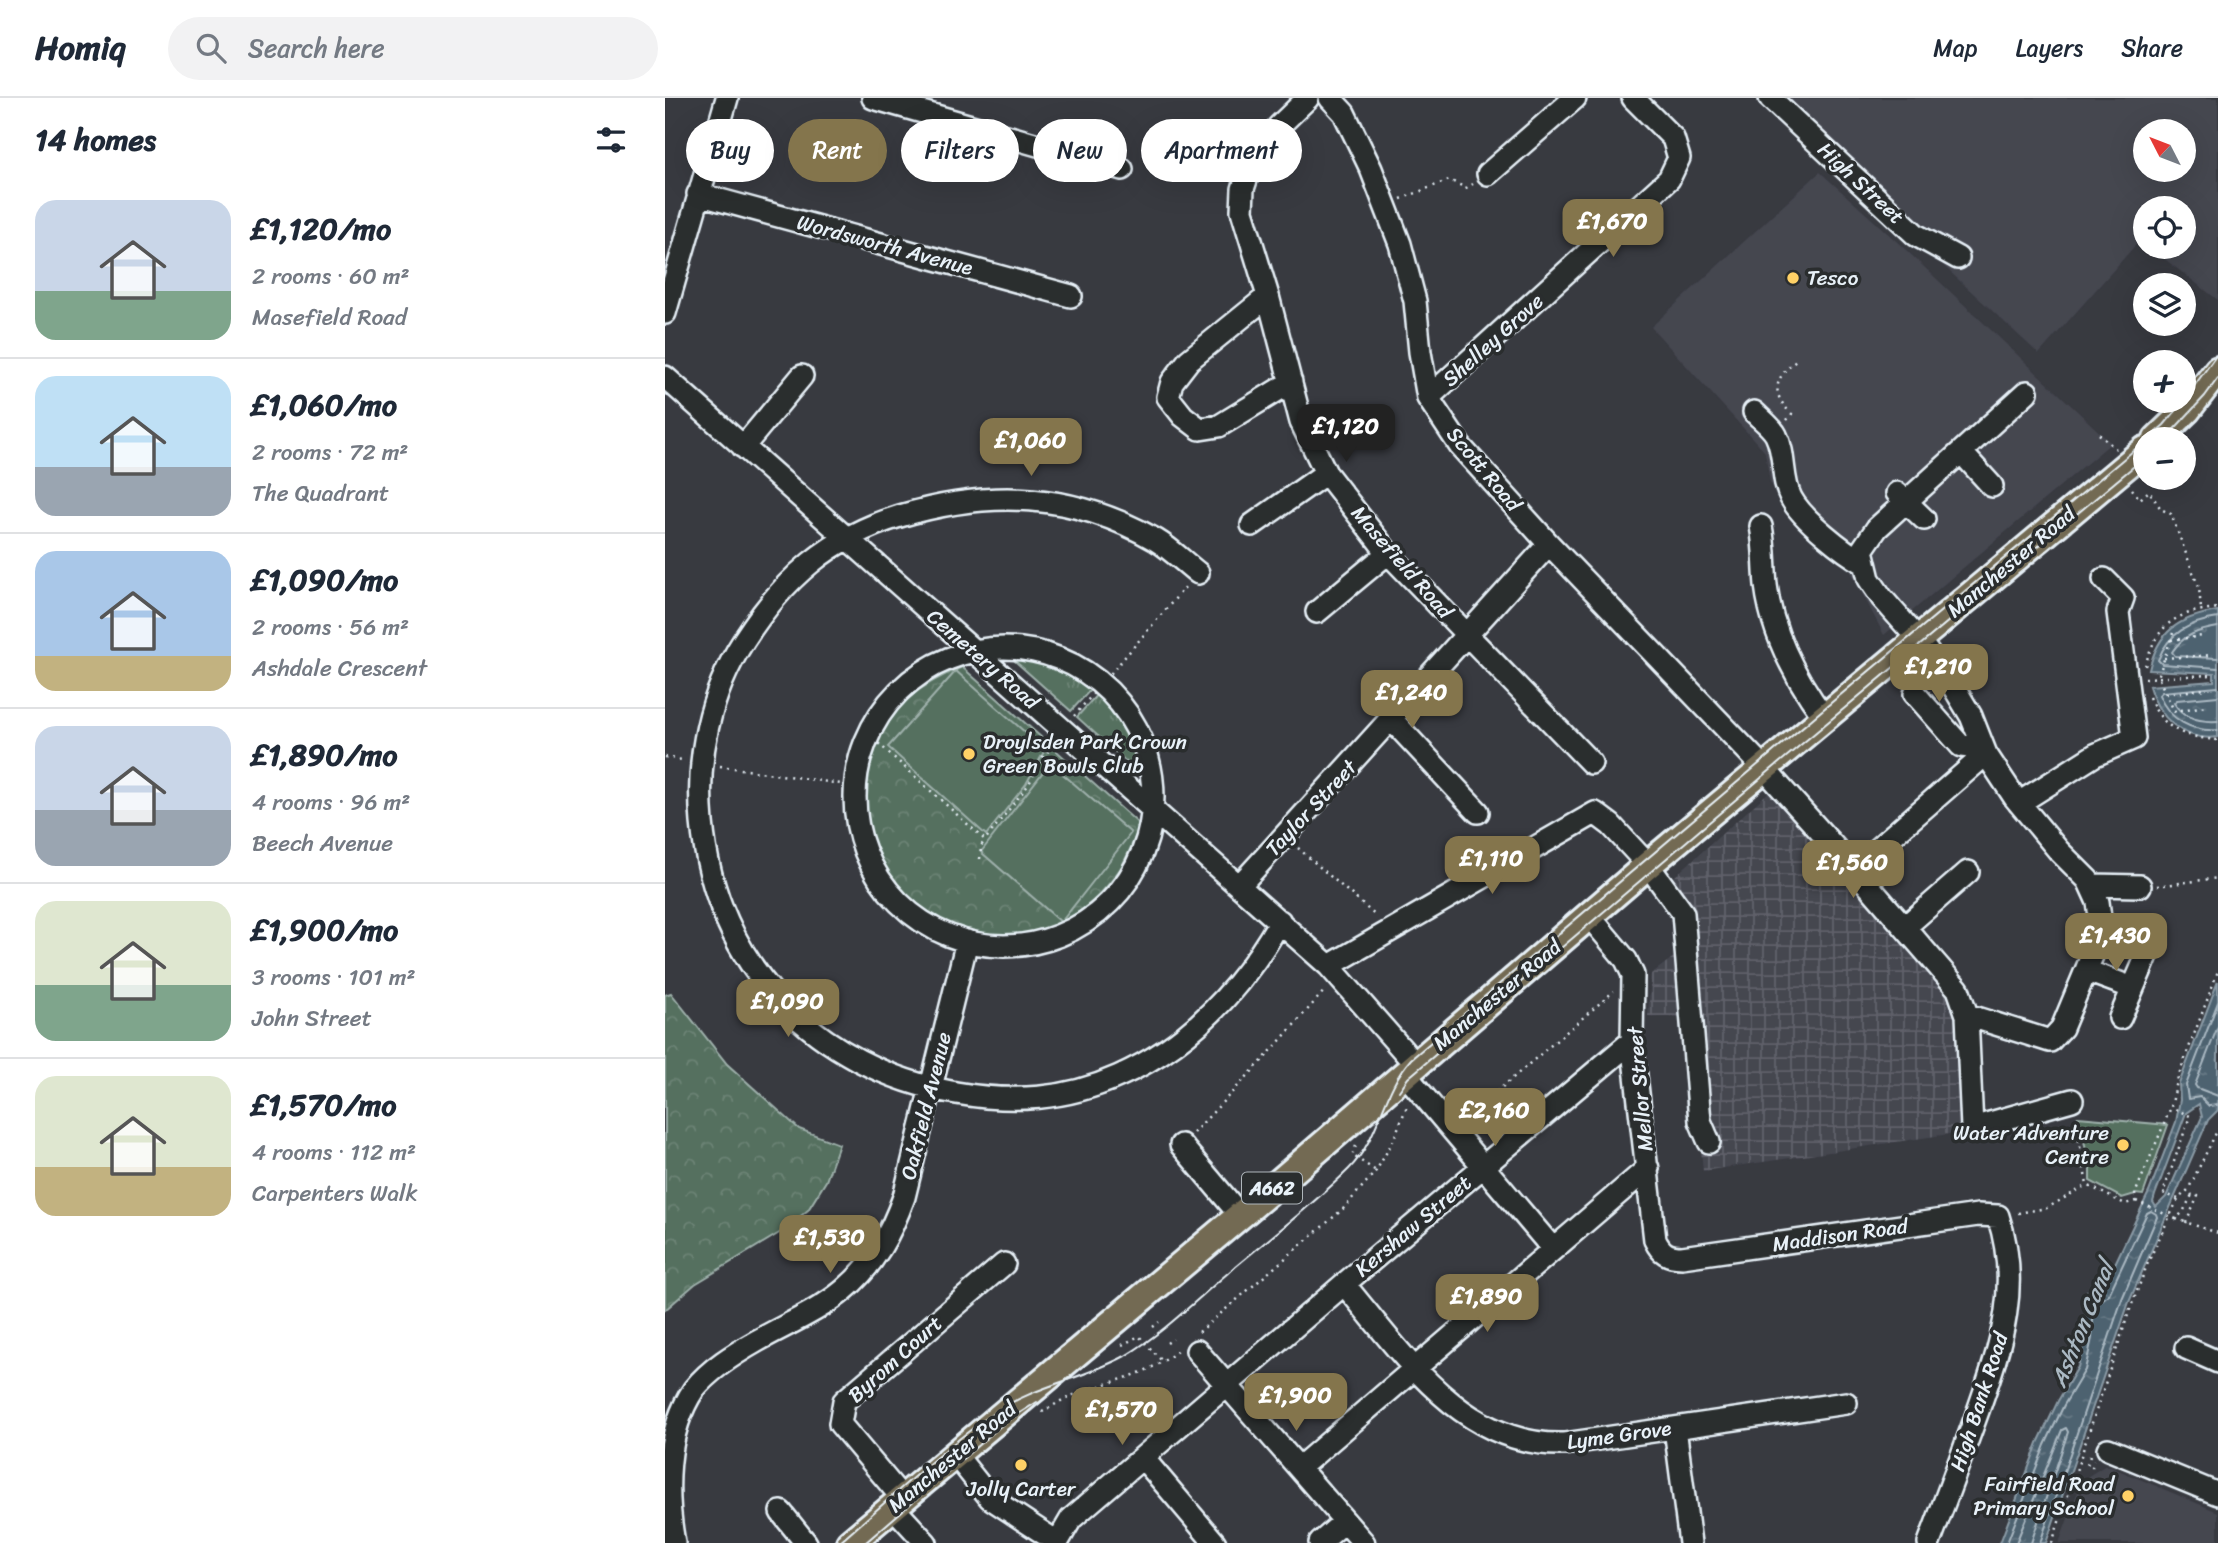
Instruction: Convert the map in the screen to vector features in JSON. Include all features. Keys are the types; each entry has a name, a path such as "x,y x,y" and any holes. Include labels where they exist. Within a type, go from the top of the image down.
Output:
{"main road":[{"path":"2196,394 2218,356"},
{"path":"2196,398 2218,370"},
{"path":"2169,427 2184,413"},
{"name":"Manchester Road","path":"850,1543 1240,1215 1410,1078 1648,865 2133,461"}],"street":[{"path":"665,313 727,98"},
{"path":"873,98 1033,144"},
{"name":"Masefield Road","path":"1308,98 1279,126 1250,168 1243,189 1243,211 1301,422 1326,473 1388,553 1591,763"},
{"path":"1488,174 1575,98"},
{"name":"Shelley Grove","path":"1428,398 1669,179 1679,158 1673,138 1633,98"},
{"name":"High Street","path":"1770,98 1916,235 1958,258"},
{"name":"Scott Road","path":"1341,103 1401,244 1415,301 1428,398 1461,446 1549,544 1764,769 1905,927 1958,989 1967,1015"},
{"name":"Wordsworth Avenue","path":"698,194 1071,296"},
{"path":"1268,296 1189,360 1172,382 1168,397 1183,416 1200,429 1219,426 1291,382"},
{"path":"743,447 802,376"},
{"name":"Cemetery Road","path":"665,377 1334,970 1410,1078 1553,1250"},
{"path":"2027,392 1961,452 1902,497 1862,550 1869,579 1953,687 1971,716 1984,748 2019,803 2059,852 2091,885 2098,902 2102,932 2062,1028 2050,1041 1967,1015 1972,1128 2072,1100"},
{"path":"1754,412 1775,433 1792,500 1846,553 1864,563"},
{"path":"1961,452 1992,486"},
{"path":"1252,525 1326,473"},
{"path":"1198,573 1159,541 1111,517 1072,506 1015,497 973,500 922,510 884,521 845,537 785,587 753,626 727,670 712,712 701,764 700,804 709,865 722,908 735,937 754,970 796,1018 853,1059 884,1074 931,1088 972,1096 1026,1100 1081,1089 1116,1077 1167,1049 1221,1004 1248,974 1280,921"},
{"path":"1902,497 1924,519"},
{"path":"1761,526 1766,586 1777,632 1797,678 1824,717"},
{"name":"Taylor Street","path":"1240,885 1549,544"},
{"path":"1317,612 1388,553"},
{"path":"2019,803 2095,755 2134,737 2118,612 2123,598 2104,579"},
{"path":"1008,647 1032,649 1079,666 1103,683 1122,705 1145,744 1154,781 1156,810 1131,872 1096,912 1075,928 1054,937 1025,944 967,941 932,930 918,922 888,893 875,874 860,837 856,815 855,786 859,761 869,734 882,711 905,688 935,668 975,651 1008,647"},
{"path":"1915,694 1961,746 1984,748"},
{"path":"1392,720 1478,812"},
{"path":"1854,869 1984,748"},
{"path":"1334,970 1391,930 1595,813 1611,825 1648,865 1683,912 1700,1121 1709,1142"},
{"path":"1905,927 1968,872"},
{"path":"2091,885 2140,886"},
{"path":"1590,917 1626,960 1633,975"},
{"name":"Oakfield Avenue","path":"674,1543 665,1478 674,1430 685,1402 697,1385 732,1356 843,1291 873,1260 887,1238 904,1197 967,941"},
{"path":"2120,1018 2151,944"},
{"path":"2087,971 2133,988"},
{"name":"Mellor Street","path":"1633,975 1632,1041 1655,1240 1665,1254 1671,1257 1682,1256"},
{"name":"Kershaw Street","path":"1057,1542 1071,1520 1344,1284 1632,1041"},
{"path":"1181,1145 1240,1215"},
{"path":"1299,1468 1648,1168"},
{"name":"Maddison Road","path":"1682,1256 1978,1215 1997,1216"},
{"name":"High Bank Road","path":"1929,1543 2003,1334 2009,1284 2008,1261 1997,1216"},
{"name":"Byrom Court","path":"926,1543 840,1423 844,1401 1003,1264"},
{"name":"Lyme Grove","path":"1344,1284 1415,1368 1463,1413 1499,1432 1531,1441 1564,1444 1846,1403"},
{"path":"1192,1344 1364,1543"},
{"path":"2186,1348 2218,1362"},
{"path":"1675,1428 1690,1543"},
{"path":"2108,1449 2218,1494"},
{"path":"955,1454 989,1498 1057,1542"},
{"path":"1143,1458 1215,1543"},
{"path":"781,1512 806,1543"},
{"path":"1320,1543 1345,1521"}],"path":[{"path":"1385,205 1449,180 1466,188 1488,174"},
{"path":"1775,433 1792,414 1780,403 1777,395 1779,377 1797,359"},
{"path":"2118,474 2140,499 2149,491 2161,509 2171,514 2199,588 2201,609"},
{"path":"980,859 981,846 1029,784 1042,758 1062,729 1198,573"},
{"path":"2218,608 2183,614 2158,633 2148,656 2145,678 2151,701 2159,716 2172,728 2190,737 2218,740"},
{"path":"2173,633 2158,677 2176,716"},
{"path":"2171,640 2203,636"},
{"path":"2164,659 2213,656"},
{"path":"2145,678 2211,675"},
{"path":"2166,694 2204,689"},
{"path":"2174,711 2206,706"},
{"path":"869,734 985,840"},
{"path":"665,757 855,786"},
{"path":"1285,836 1391,930"},
{"path":"2140,886 2165,886 2218,878"},
{"path":"1181,1145 1262,1061 1334,970"},
{"path":"2136,1200 2135,1194 2171,1107 2178,1077 2218,971"},
{"path":"1452,1130 1633,975"},
{"path":"1035,1416 1071,1396 1151,1368 1192,1344 1343,1209 1377,1171 1393,1141 1410,1078"},
{"path":"2072,1100 2087,1185"},
{"path":"2171,1107 2190,1116 2163,1193 2177,1199"},
{"path":"2052,1543 2129,1312 2177,1199 2188,1190 2218,1129"},
{"path":"1359,1139 1352,1155 1377,1171"},
{"path":"2087,1185 2125,1204 2136,1200 2176,1219 2218,1233"},
{"path":"1997,1216 2047,1208 2087,1185"},
{"path":"2186,1223 2198,1196 2192,1195 2188,1190"},
{"path":"2176,1219 2192,1195"},
{"path":"1153,1327 1159,1322"},
{"path":"1118,1347 1139,1336 1163,1361"},
{"path":"1167,1343 1173,1339"}],"shaded area":[{"path":"1762,98 2218,98 2218,300 2196,283 2196,273 2183,273 2165,259 2196,259 2196,196 2133,196 2133,248 2039,354"},
{"path":"1820,172 2111,443 1884,635 1850,570 1825,543 1788,514 1770,482 1765,452 1651,327"},
{"path":"1772,789 1949,990 1956,1022 1962,1132 1703,1171 1688,1017 1648,1016 1651,974 1675,956 1679,911 1665,885"},
{"name":"Fairfield Road Primary School","path":"2106,1465 2218,1512 2218,1543 2059,1543 2082,1480"}],"green space":[{"path":"1007,654 1053,664 1093,687 1071,711"},
{"path":"962,667 1140,825 1123,864 1107,886 1076,914 1040,931 1000,936 978,934 949,926 931,917 907,900 893,883 873,844 864,800 869,757 877,736 893,713 913,694"},
{"name":"Droylsden Park Crown Green Bowls Club","path":"956,671 1045,750 1026,784 986,835 888,747"},
{"path":"1099,692 1128,730 1143,777 1077,717"},
{"name":"Droylsden Park Crown Green Bowls Club","path":"1050,763 1131,833 1061,922 981,852"},
{"path":"671,993 727,1064 799,1129 839,1144 826,1181 808,1210 781,1232 695,1284 665,1310 665,995"},
{"name":"Water Adventure Centre","path":"2078,1117 2168,1125 2143,1195 2135,1194 2122,1198 2090,1181 2090,1165"}],"water":[{"path":"2218,611 2218,737 2205,738 2194,736 2174,725 2159,708 2149,686 2214,681 2214,673 2149,670 2158,645 2172,628 2192,617"},
{"path":"2218,981 2218,1110 2208,1120 2129,1302 2046,1543 2000,1543 2038,1443 2078,1367 2085,1338 2087,1291 2096,1290 2099,1294 2102,1291 2149,1192 2176,1122 2180,1100 2179,1084","holes":["2199,1104 2202,1117 2166,1197 2156,1207 2153,1202 2155,1195 2186,1113"]}],"tram line":[{"path":"2196,383 2218,353"},
{"path":"2176,427 2218,378"},
{"path":"2162,427 2174,413"},
{"path":"839,1543 934,1459 994,1413 1025,1396 1125,1356 1178,1317 1349,1169 1368,1143 1393,1085 1411,1059 2133,451"},
{"path":"1399,1091 1408,1078 2133,467"},
{"path":"865,1543 1004,1423 1037,1402"}],"place":[{"name":"Tesco","path":"1793,278"},
{"name":"Droylsden Park Crown Green Bowls Club","path":"969,754"},
{"name":"Water Adventure Centre","path":"2123,1145"},
{"name":"Jolly Carter","path":"1021,1465"},
{"name":"Fairfield Road Primary School","path":"2128,1496"}],"water label":[{"name":"Ashton Canal","path":"2082,1324"}]}
